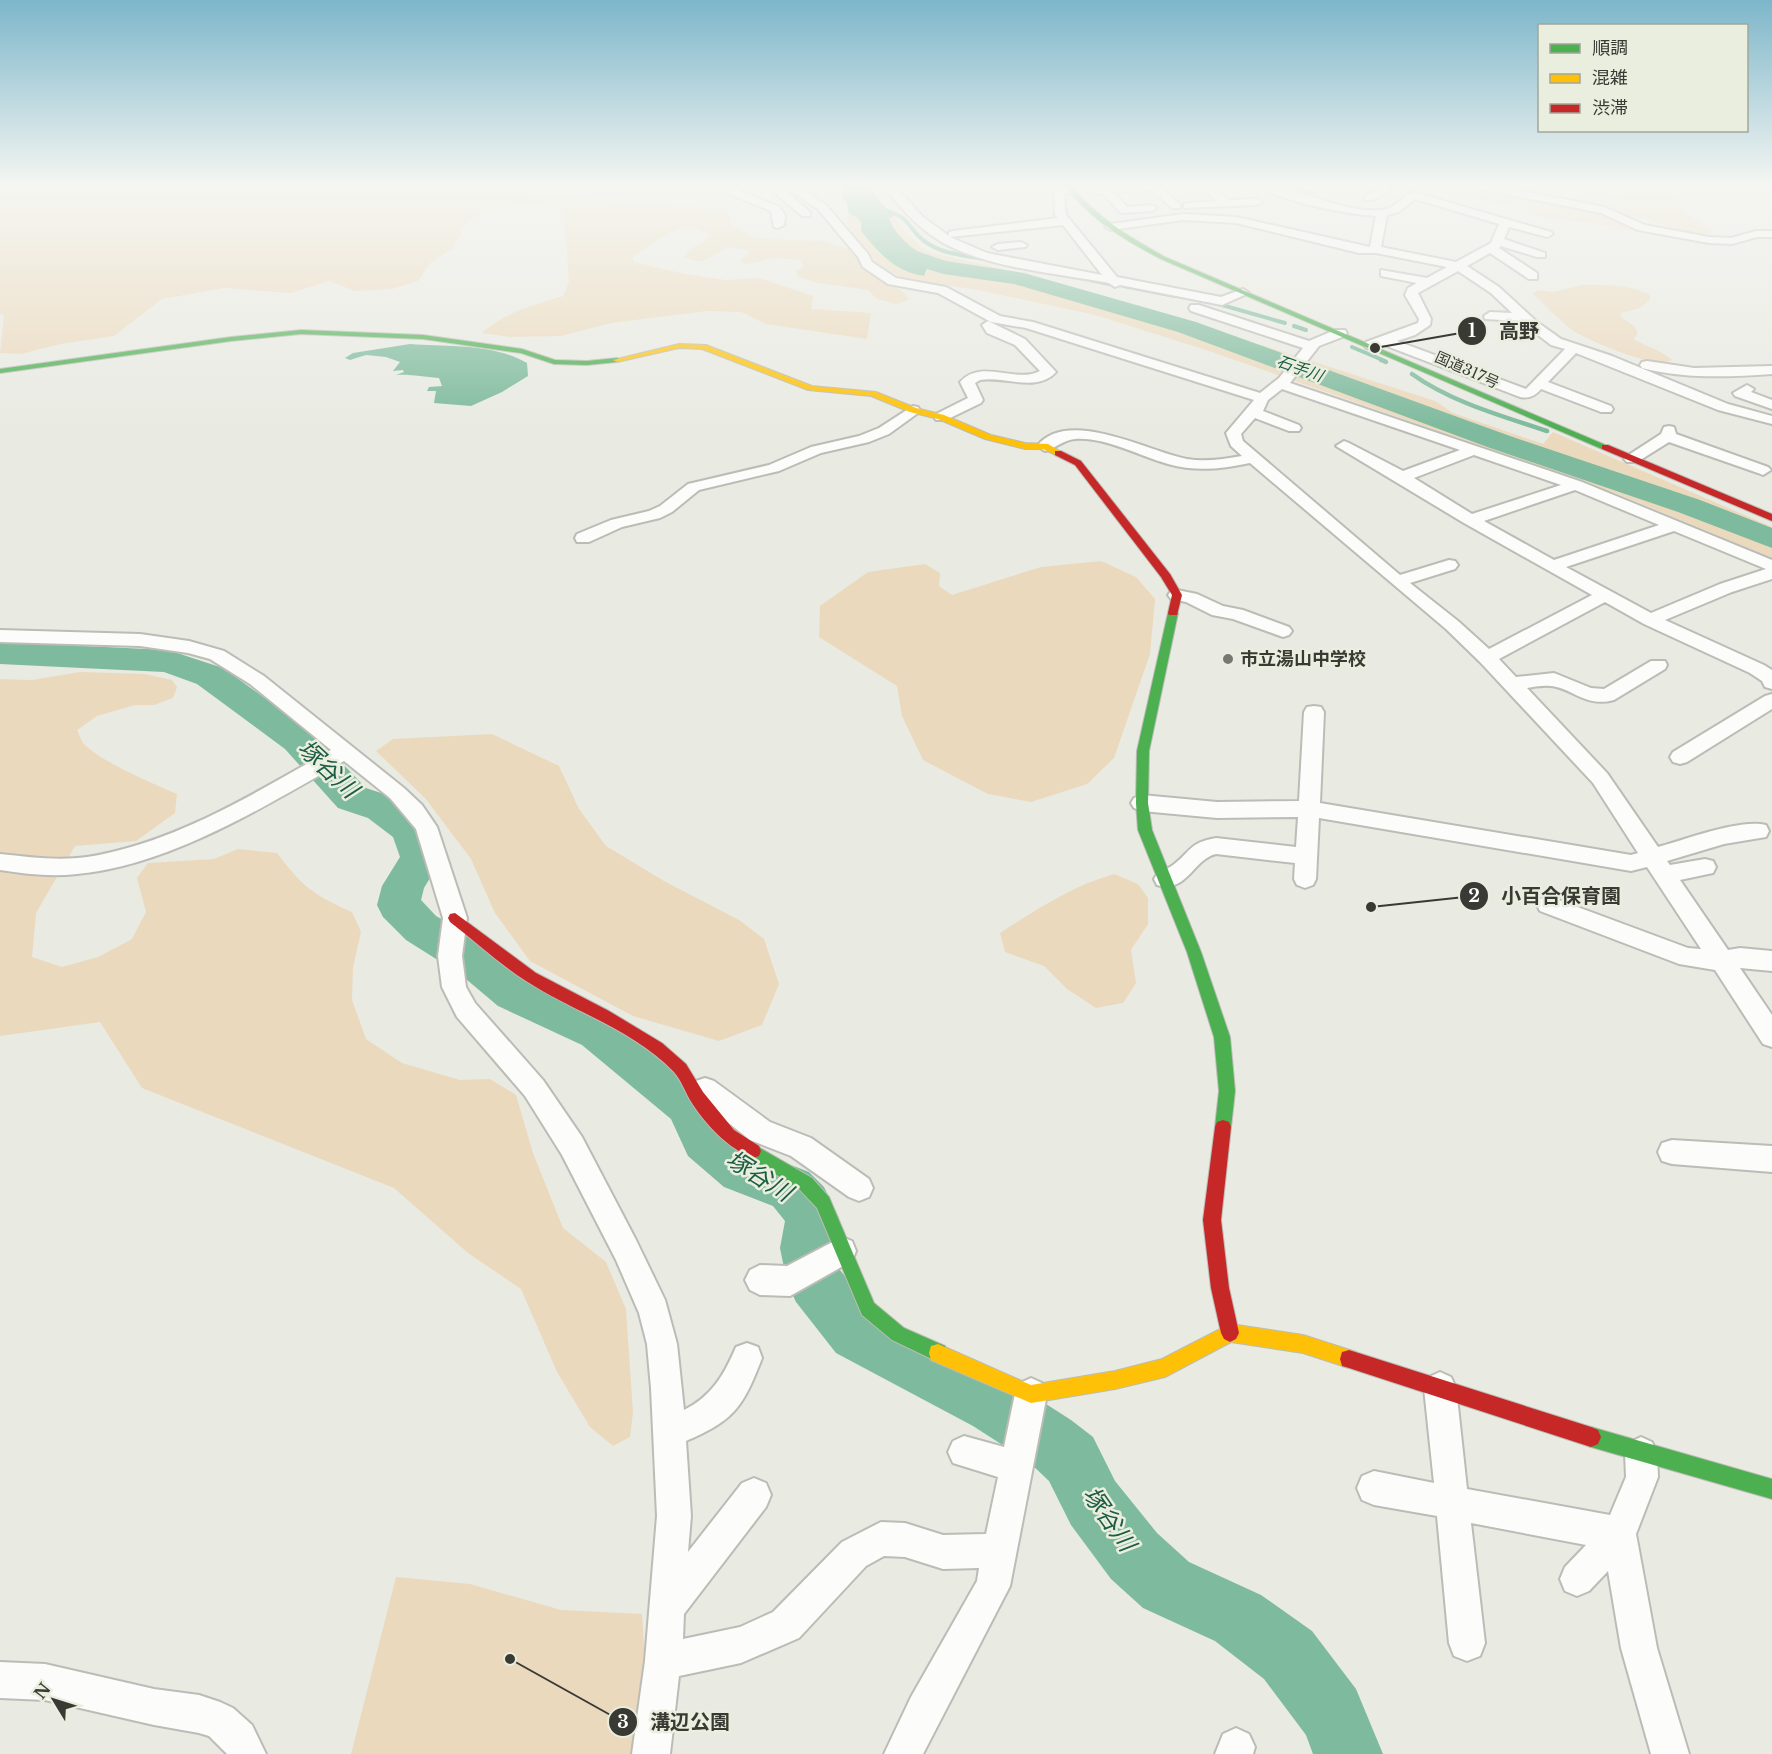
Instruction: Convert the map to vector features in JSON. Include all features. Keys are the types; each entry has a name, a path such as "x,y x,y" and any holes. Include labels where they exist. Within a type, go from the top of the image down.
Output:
{"main road":[{"name":"国道317号","path":"1182,266 1340,333 1378,343 1632,459 1772,518"},
{"path":"0,371 231,339 301,332 423,338 522,351 554,362 576,363 622,360 691,345 703,347 811,388 873,394 1007,443 1045,446 1078,463 1166,576 1177,595 1143,751 1142,803 1145,830 1194,952 1222,1037 1227,1092 1212,1220 1220,1288 1230,1333"},
{"path":"453,934 604,1015 657,1048 681,1069 697,1097 728,1135 806,1184 823,1203 822,1264 868,1309 898,1334 1029,1402 1165,1368 1230,1333 1303,1344 1641,1453 1772,1489"}],"street":[{"path":"869,266 883,276 900,284 942,290 996,319 1028,325 1262,398"},
{"path":"1036,266 1222,301 1243,293"},
{"path":"1107,266 1110,280 1127,290 1224,316 1308,351"},
{"path":"1378,343 1424,325 1425,319 1411,295 1412,291 1459,266 1504,298 1556,342 1573,350 1607,359 1723,407 1772,420"},
{"path":"1521,266 1533,276"},
{"path":"1385,273 1428,282"},
{"path":"1486,301 1504,298"},
{"path":"1490,316 1524,317"},
{"path":"940,417 976,400 967,382 972,378 981,376 1030,380 1042,378 1049,372 1020,342 987,326 996,319"},
{"path":"1340,333 1308,351 1282,382 1262,398 1253,412 1236,428 1233,438 1236,443 1397,581 1452,624 1600,778 1772,1036"},
{"path":"1556,342 1589,347 1671,371 1704,374 1772,370"},
{"path":"1378,343 1525,394 1540,384 1573,350"},
{"path":"1282,382 1576,485 1772,566"},
{"path":"1540,384 1606,409"},
{"path":"1748,389 1740,393 1772,405"},
{"path":"583,538 617,523 654,515 666,509 694,487 774,468 816,450 864,439 884,431 913,410"},
{"path":"1253,412 1294,428"},
{"path":"1632,459 1668,433 1763,470"},
{"path":"1045,446 1059,436 1083,434 1188,464 1226,464 1254,458"},
{"path":"1344,446 1402,477 1470,520 1650,620 1757,669 1771,680"},
{"path":"1402,477 1472,450"},
{"path":"1470,520 1576,485"},
{"path":"1554,565 1676,525"},
{"path":"1397,581 1449,565"},
{"path":"1650,620 1726,588 1772,573"},
{"path":"1177,595 1191,598 1218,611 1237,614 1283,631"},
{"path":"1486,658 1606,595"},
{"path":"0,636 140,640 189,647 217,655 257,680 340,753 414,810 426,827 434,849 453,934 454,987 466,1010 534,1088 572,1146 626,1250 654,1311 662,1344 667,1388 674,1516 663,1661 651,1754"},
{"path":"1511,684 1554,679 1588,694 1598,697 1607,696 1658,665"},
{"path":"1680,757 1772,700"},
{"path":"1305,879 1314,712"},
{"path":"0,862 44,867 86,865 133,854 177,839 340,753"},
{"path":"1142,803 1217,810 1308,809 1631,863 1705,867"},
{"path":"1657,866 1734,833 1758,831"},
{"path":"1166,879 1179,875 1203,847 1216,846 1306,856"},
{"path":"1548,905 1687,957 1722,962 1740,958 1772,960"},
{"path":"681,1069 760,1131 801,1147 859,1188"},
{"path":"1672,1152 1772,1159"},
{"path":"760,1280 790,1281 822,1264"},
{"path":"668,1433 713,1413 736,1388 747,1358"},
{"path":"1440,1388 1467,1643"},
{"path":"903,1754 924,1710 993,1586 1029,1402"},
{"path":"964,1452 1018,1455"},
{"path":"1576,1579 1619,1534 1642,1477 1641,1453"},
{"path":"1374,1488 1619,1534"},
{"path":"666,1609 754,1495"},
{"path":"1619,1534 1639,1648 1670,1754"},
{"path":"663,1661 741,1645 786,1625 854,1554 881,1539 905,1540 943,1552 999,1551"},
{"path":"0,1680 45,1682 153,1707 199,1714 220,1721 239,1738 247,1754"}],"shaded area":[{"path":"0,266 428,266 418,281 392,289 355,291 329,281 291,293 224,288 162,299 114,336 61,344 21,354 0,353 4,315 0,314"},
{"path":"568,266 650,266 726,280 759,278 813,296 811,309 871,313 867,339 766,324 741,312 707,311 611,323 561,336 510,337 482,333 510,314 563,296 569,282"},
{"path":"804,266 862,266 874,277 899,289 909,300 896,304 877,299 868,290 819,283 798,277 796,271"},
{"path":"882,266 897,266 901,269 911,266 989,266 1003,269 1165,314 1435,401 1453,413 1543,444 1553,432 1772,527 1772,558 1618,494 1206,350 1095,315 983,291 901,278"},
{"path":"896,266 928,266 924,276"},
{"path":"1582,285 1625,287 1650,295 1650,300 1640,308 1621,313 1621,317 1634,326 1638,333 1634,339 1672,360 1663,362 1638,358 1609,348 1575,332 1533,294 1537,290 1554,292"},
{"path":"410,344 470,347 499,352 527,363 528,376 502,392 471,406 434,403 436,391 427,391 429,387 442,386 439,378 396,375 404,372 403,370 393,371 400,362 386,357 366,355 350,360 345,358 353,353"},
{"path":"1101,561 1136,577 1155,599 1150,654 1114,758 1087,784 1031,802 988,794 923,760 902,716 897,686 819,637 820,606 868,572 925,564 940,573 939,586 952,595 1041,567"},
{"path":"80,672 145,674 172,680 177,687 173,698 154,705 135,705 97,716 77,730 83,743 101,757 177,794 175,813 136,841 75,846 36,913 32,957 62,967 98,957 132,939 146,912 137,878 148,863 214,859 238,849 277,853 301,882 318,895 352,912 361,932 353,967 352,1000 366,1039 402,1063 460,1080 490,1079 516,1095 533,1153 563,1228 606,1262 626,1309 633,1412 630,1437 613,1446 590,1427 557,1372 521,1289 468,1253 394,1188 142,1088 100,1022 0,1036 0,679 32,680"},
{"path":"492,734 559,766 579,809 606,846 664,881 739,920 764,939 779,984 762,1025 719,1041 633,1016 530,961 495,913 471,859 425,798 376,751 393,739"},
{"path":"1114,874 1138,884 1148,898 1148,924 1131,950 1136,983 1123,1003 1096,1008 1067,989 1044,966 1005,952 1000,933 1069,892"},
{"path":"396,1577 470,1584 561,1610 642,1614 648,1706 640,1754 351,1754"}],"waterway":[{"name":"石手川","path":"939,266 1016,278 1187,327 1500,442 1689,506 1772,539"},
{"path":"1081,278 1110,284"},
{"path":"1124,286 1175,296"},
{"path":"1215,303 1285,323"},
{"path":"1294,326 1306,330"},
{"path":"1352,347 1385,361"},
{"path":"1381,360 1386,362"},
{"path":"1412,374 1443,393 1495,414 1547,431"},
{"name":"塚谷川","path":"0,653 168,661 210,676 298,740 352,798 382,808 410,829 421,858 403,886 398,905 421,928 476,961 514,993 599,1031 688,1104 706,1140 742,1170 791,1189 805,1205 812,1218 807,1248 815,1283 856,1333 994,1405 1050,1441 1071,1459 1093,1503 1134,1556 1166,1585 1238,1618 1288,1655 1332,1713 1348,1754"}],"traffic: fast":[{"path":"1181,266 1605,447"},
{"path":"0,371 231,339 301,332 423,337 522,351 554,362 587,363 617,360"},
{"path":"1173,613 1143,751 1142,803 1145,830 1194,952 1222,1037 1227,1091 1223,1127"},
{"path":"753,1151 806,1184 823,1203 868,1309 898,1334 938,1353"},
{"path":"1591,1437 1772,1489"}],"traffic: slow":[{"path":"617,360 679,346 703,347 811,388 873,394 913,410 941,417 988,437 1025,446 1045,446 1058,453"},
{"path":"938,1353 1031,1394 1115,1380 1165,1368 1230,1333 1303,1344 1349,1359"}],"traffic: jam":[{"path":"1605,447 1772,518"},
{"path":"1058,453 1078,463 1166,576 1177,595 1173,613"},
{"path":"455,918 531,977 604,1015 657,1048 681,1069 697,1097 728,1135 753,1151"},
{"path":"1223,1127 1212,1220 1220,1288 1230,1333"},
{"path":"1349,1359 1591,1437"}],"place":[{"name":"高野","path":"1375,348"},
{"name":"市立湯山中学校","path":"1228,659"},
{"name":"小百合保育園","path":"1371,907"},
{"name":"溝辺公園","path":"510,1659"}]}
